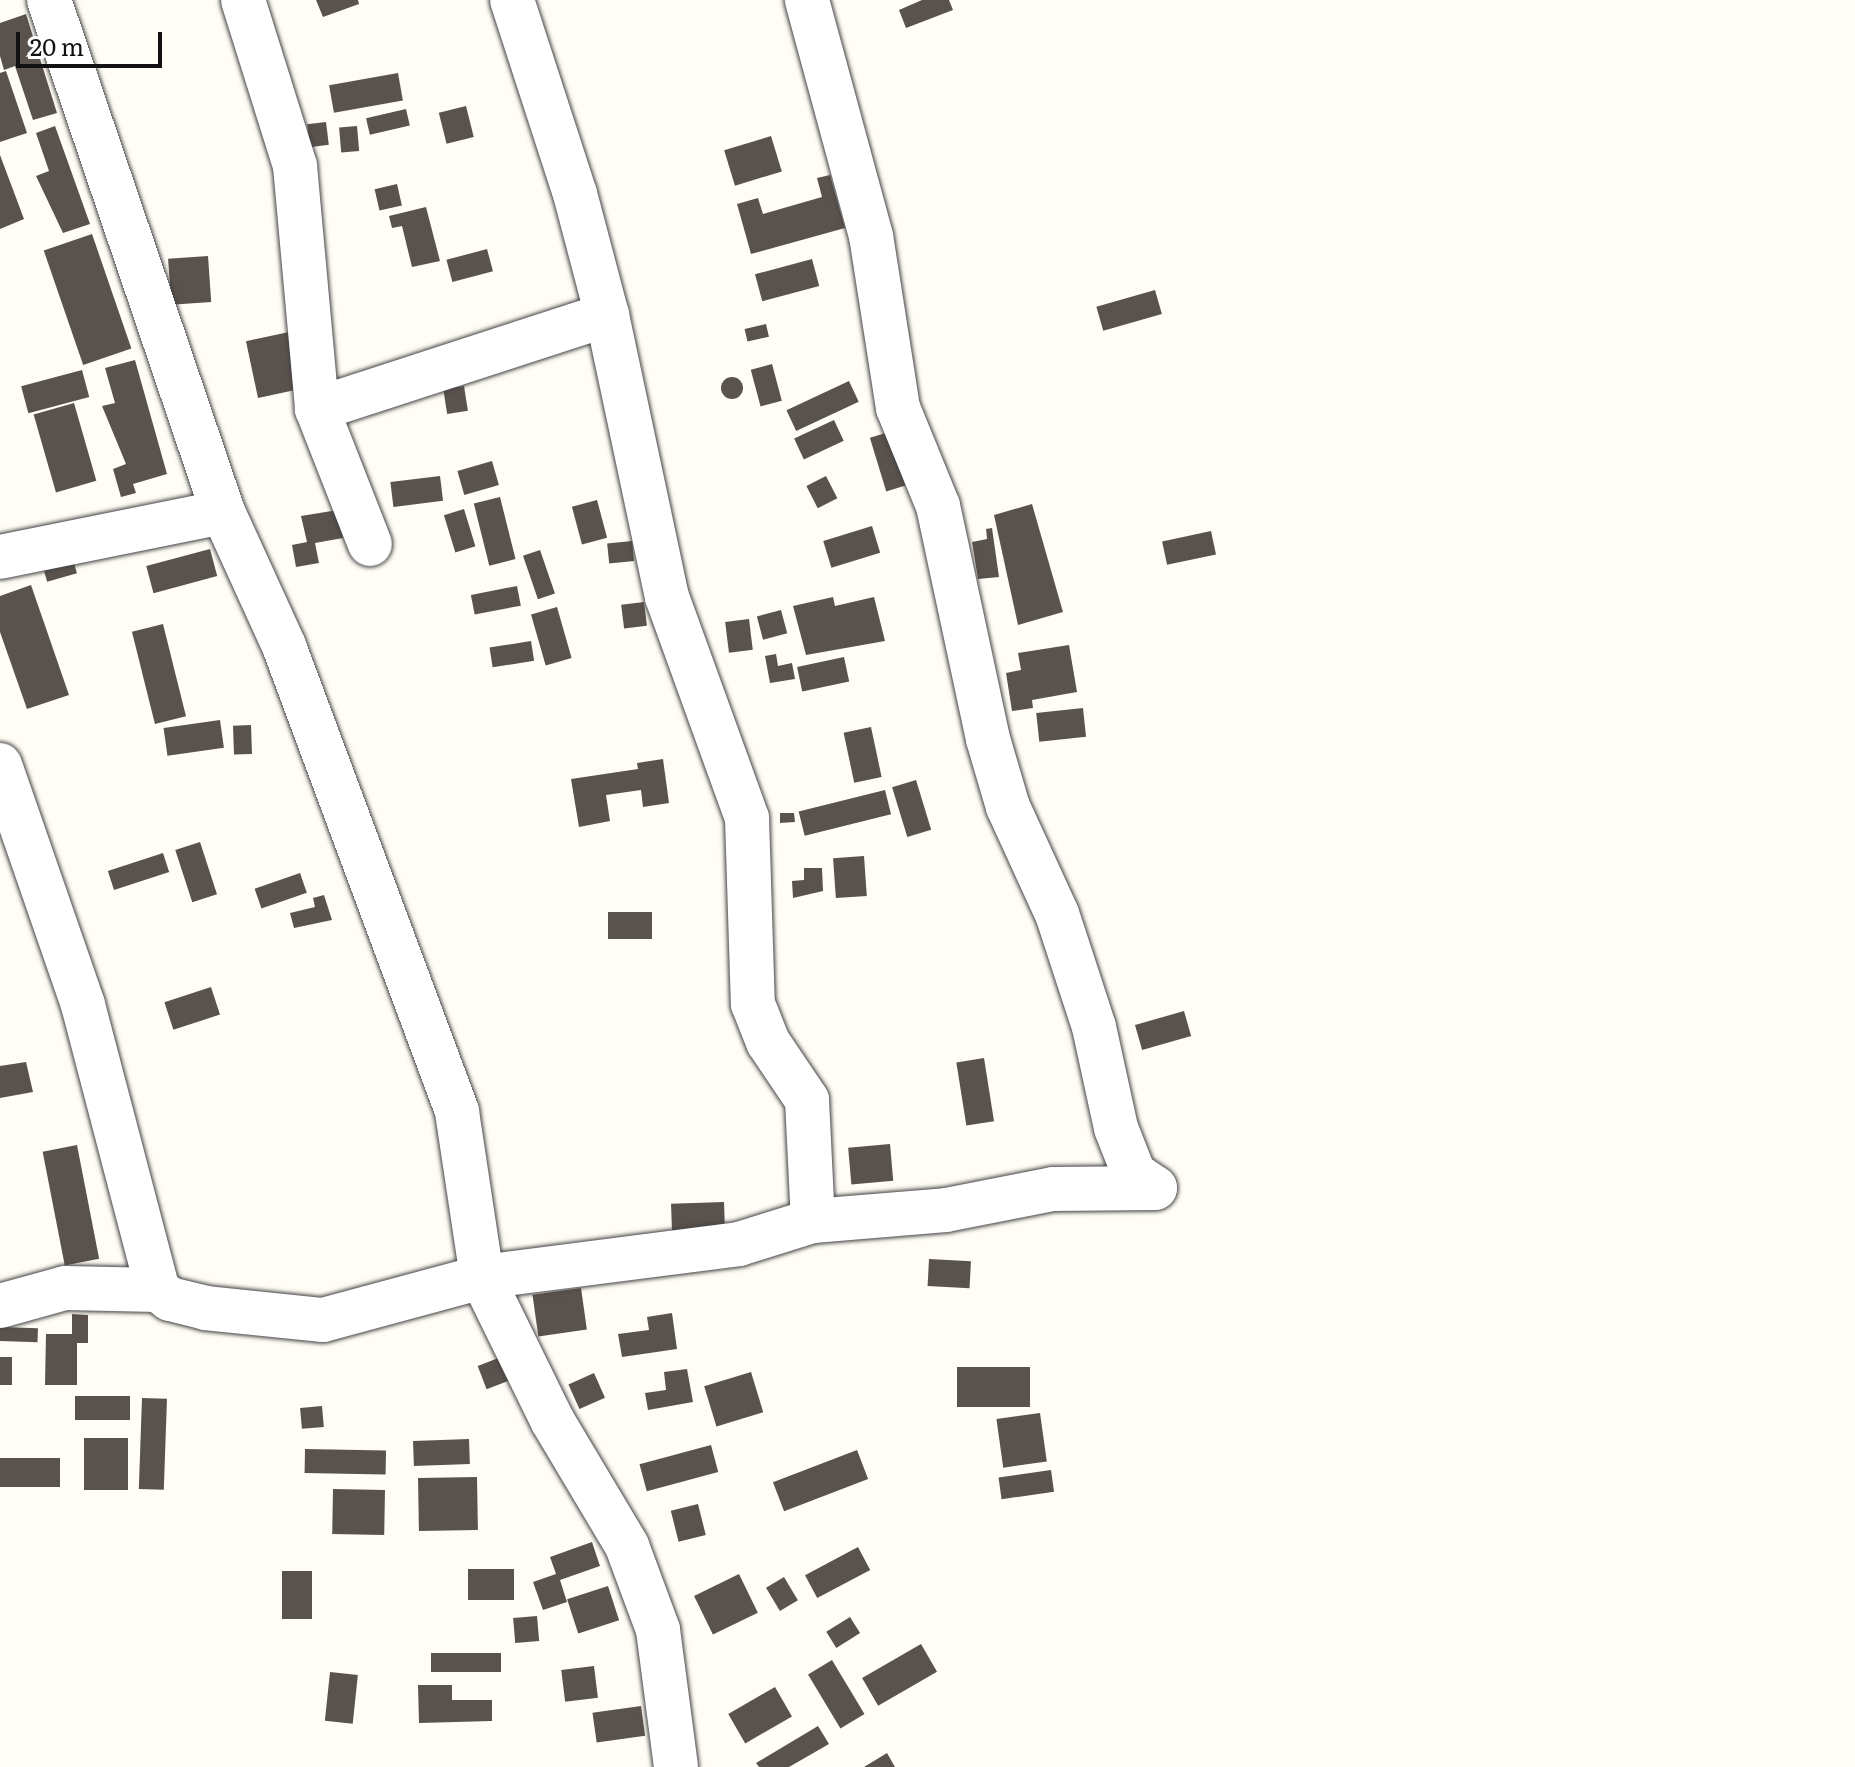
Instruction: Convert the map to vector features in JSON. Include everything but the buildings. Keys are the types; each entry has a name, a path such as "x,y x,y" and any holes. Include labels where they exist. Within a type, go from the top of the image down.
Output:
{"street":[{"path":"49,0 223,512 284,646 457,1112 482,1277 552,1420 627,1546 658,1630 676,1767"},
{"path":"243,0 295,166 317,409 370,544"},
{"path":"512,0 575,194 607,315 667,597 747,818 753,1004 768,1042 807,1100 813,1221"},
{"path":"0,1306 65,1288 158,1290 170,1299 205,1308 323,1320 482,1277 739,1244 813,1221 946,1210 1053,1189 1155,1188 1134,1174 1116,1128 1080,985 1057,914 1008,807 988,739 938,506 898,408 871,236 807,0"},
{"path":"317,409 607,315"},
{"path":"0,557 223,512"},
{"path":"0,765 83,1005 158,1290"}]}
